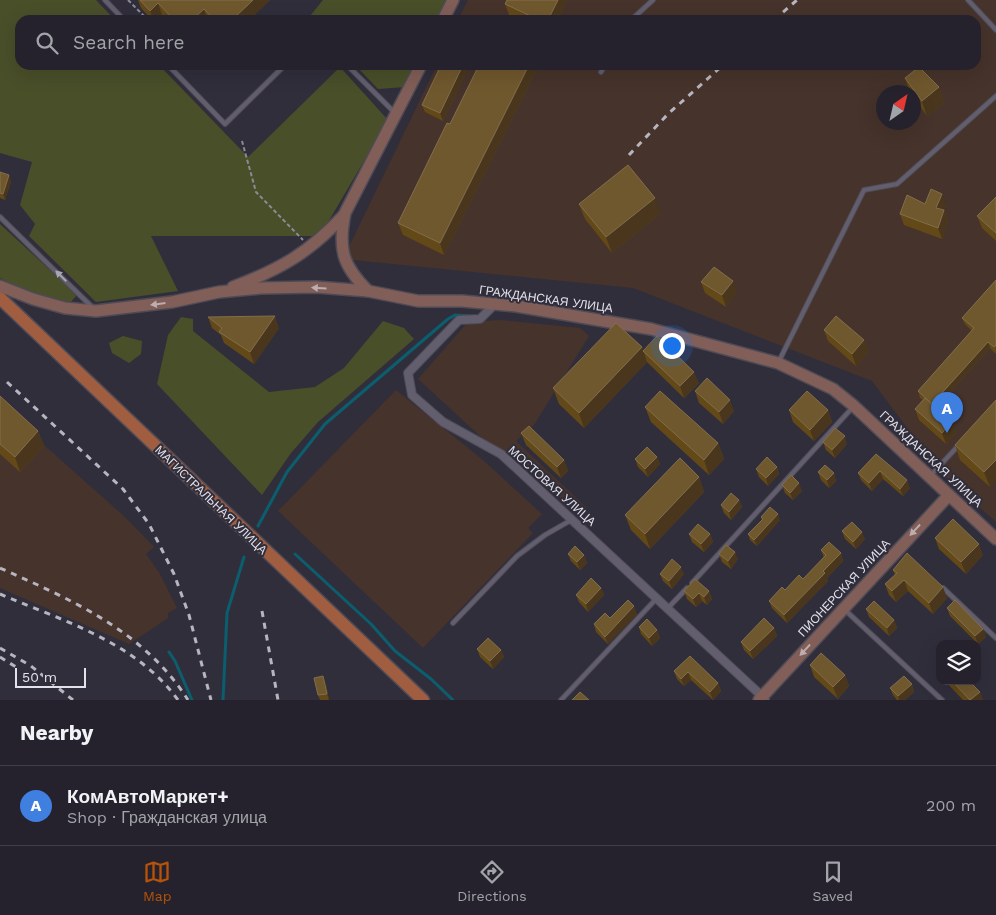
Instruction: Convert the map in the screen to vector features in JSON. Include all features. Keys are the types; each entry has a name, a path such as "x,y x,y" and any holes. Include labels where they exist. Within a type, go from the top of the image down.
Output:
{"main road":[{"name":"МАГИСТРАЛЬНАЯ УЛИЦА","path":"0,298 423,700"}],"street":[{"path":"446,15 453,0"},
{"path":"220,292 263,275 296,258 323,238 345,213 419,70"},
{"path":"345,213 341,235 341,251 346,264 355,278 368,291"},
{"name":"ГРАЖДАНСКАЯ УЛИЦА","path":"0,286 33,299 65,308 96,310 172,302 220,292 261,288 316,287 368,291 418,302 462,301 516,306 651,329 778,363 833,389 854,406 996,539"},
{"name":"МОСТОВАЯ УЛИЦА","path":"494,305 480,319 459,320 408,372 412,395 443,422 501,454 668,608 762,699"},
{"name":"ПИОНЕРСКАЯ УЛИЦА","path":"762,699 843,608 903,551 949,494"}],"lane":[{"path":"105,0 119,15"},
{"path":"636,15 653,0"},
{"path":"968,0 996,30"},
{"path":"173,70 225,124 280,70"},
{"path":"352,70 397,115"},
{"path":"778,363 864,190 897,184 996,96"},
{"path":"0,217 96,310"},
{"path":"668,608 854,406"},
{"path":"930,477 963,441"},
{"path":"452,623 517,556 545,534 573,520"},
{"path":"942,588 996,638"},
{"path":"561,700 657,598"},
{"path":"843,608 942,700"},
{"path":"991,634 996,628"}],"path":[{"path":"128,0 145,15"},
{"path":"242,141 256,192 310,247"}],"shaded area":[{"path":"468,0 996,0 996,522 940,472 872,381 633,288 343,259 435,70 981,70 981,15 460,15"},
{"path":"501,320 580,328 589,336 534,425 516,441 587,508 579,515 514,455 491,446 418,379 468,322"},
{"path":"396,390 483,460 542,514 528,528 533,533 423,648 278,511"},
{"path":"0,406 125,517 154,547 146,554 160,574 177,608 168,613 168,618 129,644 0,588"}],"green space":[{"path":"0,0 96,0 110,15 15,15 15,70 164,70 248,157 337,70 343,70 388,120 320,236 151,236 178,291 96,302 29,236 35,224 20,205 32,162 0,153"},
{"path":"323,0 447,0 440,15 311,15"},
{"path":"360,70 414,70 405,87 378,89"},
{"path":"0,224 77,295 68,305 30,294 0,278"},
{"path":"181,317 193,319 193,331 269,392 315,387 344,368 383,321 404,328 414,339 318,422 291,453 262,495 157,384 168,335"},
{"path":"123,336 142,341 141,354 129,363 112,353 109,343"}],"building":[{"path":"140,0 253,0 237,15 209,15 204,9 197,15 169,15 158,3 150,11"},
{"path":"507,0 558,0 550,15 528,15 505,4"},
{"path":"439,70 461,70 440,113 422,105"},
{"path":"477,70 526,70 440,243 398,223 447,123 450,124"},
{"path":"915,70 922,70 939,87 922,101 921,85 910,85 905,78"},
{"path":"628,165 655,198 606,237 579,204"},
{"path":"0,172 9,175 3,194 0,193"},
{"path":"931,189 942,194 936,208 944,210 938,228 900,214 907,195 925,204"},
{"path":"996,197 996,233 977,216"},
{"path":"714,267 733,281 722,295 701,282"},
{"path":"996,280 996,345 994,347 988,342 932,404 918,391 974,328 962,318"},
{"path":"275,316 250,352 219,332 222,328 208,317"},
{"path":"836,316 864,340 852,354 824,330"},
{"path":"616,323 642,347 579,413 553,388"},
{"path":"657,336 694,372 680,386 643,351"},
{"path":"707,378 730,400 719,412 695,391"},
{"path":"660,391 718,443 704,460 645,407"},
{"path":"807,391 828,410 810,430 789,410"},
{"path":"0,396 38,431 15,457 0,444"},
{"path":"925,398 952,422 942,433 915,409"},
{"path":"996,400 996,460 984,472 955,445"},
{"path":"529,426 564,460 557,467 521,433"},
{"path":"835,428 845,436 832,450 823,442"},
{"path":"647,447 657,457 645,469 635,459"},
{"path":"876,454 907,480 900,489 880,471 869,483 858,473"},
{"path":"767,457 777,467 766,478 756,469"},
{"path":"680,458 699,477 645,534 625,515"},
{"path":"825,465 834,473 827,480 818,472"},
{"path":"791,475 799,483 790,493 782,485"},
{"path":"731,493 739,500 729,512 721,505"},
{"path":"770,507 778,514 754,540 748,534 763,519 761,517"},
{"path":"953,519 979,544 961,562 935,538"},
{"path":"852,522 862,532 853,542 842,531"},
{"path":"698,524 710,534 701,544 689,534"},
{"path":"829,542 841,553 823,571 825,573 784,615 769,601 782,587 785,590 799,575 803,579 826,555 821,550"},
{"path":"726,545 735,552 728,561 719,554"},
{"path":"575,546 584,555 577,562 568,554"},
{"path":"907,553 943,587 929,603 904,580 892,591 885,584 897,573 893,570"},
{"path":"672,559 681,567 669,581 660,574"},
{"path":"591,578 601,588 586,604 576,595"},
{"path":"695,579 709,591 704,597 699,593 693,599 684,591"},
{"path":"628,600 634,606 605,637 594,624 605,613 610,618"},
{"path":"955,600 983,629 975,636 947,608"},
{"path":"874,601 894,620 887,628 866,609"},
{"path":"764,618 774,628 750,651 741,642"},
{"path":"647,619 657,630 649,638 639,627"},
{"path":"488,638 501,650 490,661 477,649"},
{"path":"821,653 845,675 833,687 810,665"},
{"path":"690,656 718,683 710,692 688,672 681,679 674,671"},
{"path":"323,676 327,694 318,695 314,678"},
{"path":"904,676 912,684 898,696 890,688"},
{"path":"956,685 973,685 980,692 970,700"},
{"path":"580,692 589,700 572,700"}],"waterway":[{"path":"258,526 287,472 325,424 448,319 455,315 471,316"},
{"path":"295,554 371,624 395,651 431,679 453,700"},
{"path":"223,700 227,613 244,557"},
{"path":"169,652 175,661 192,700"}],"railway":[{"path":"780,15 797,0"},
{"path":"629,155 668,114 717,70"},
{"path":"7,382 123,489 149,524 174,574 189,615 211,700"},
{"path":"0,568 54,592 105,620 128,636 170,676 188,700"},
{"path":"0,594 73,624 120,648 161,680 178,700"},
{"path":"262,611 278,700"},
{"path":"0,648 31,666 73,700"},
{"path":"0,657 16,667"}],"place":[{"name":"КомАвтоМаркет+","path":"947,433"}]}
